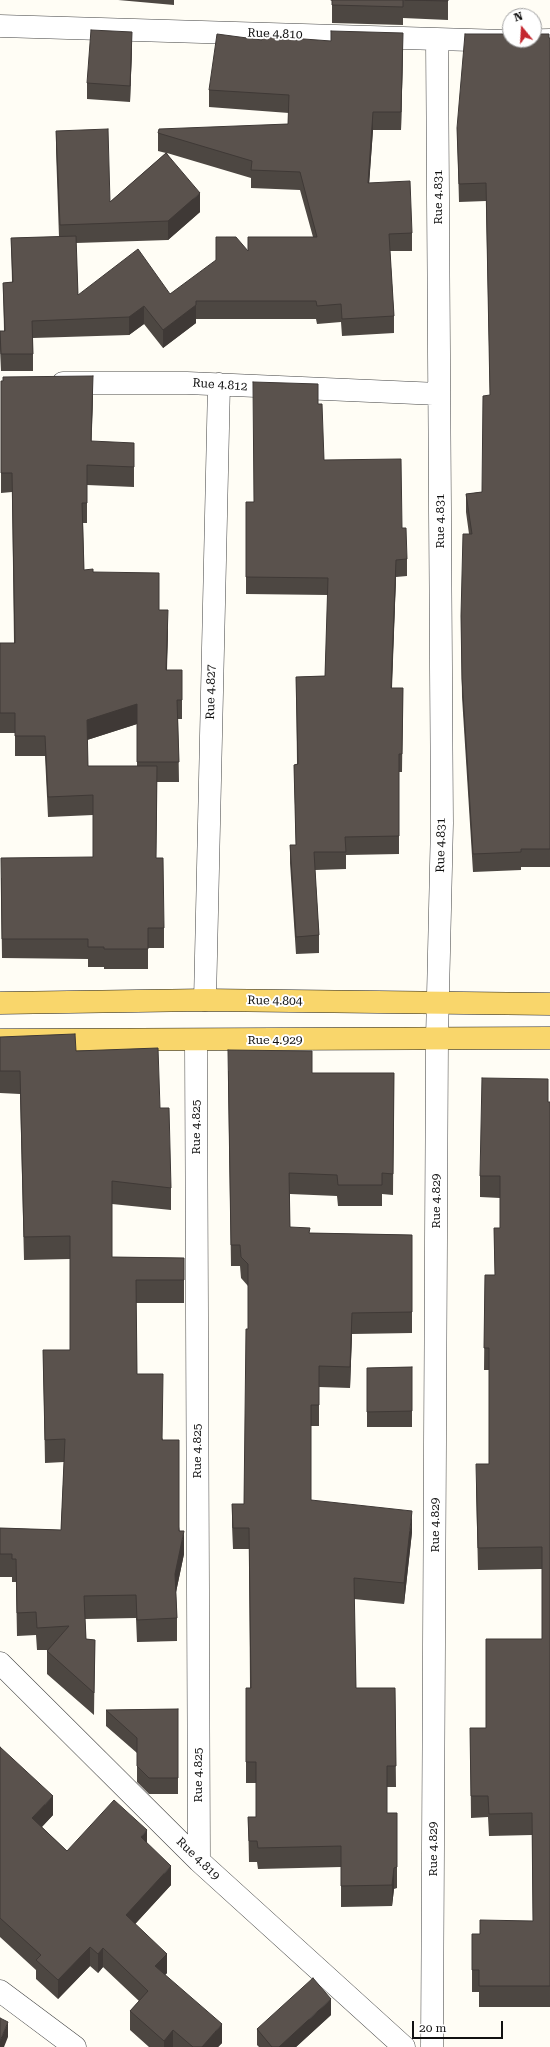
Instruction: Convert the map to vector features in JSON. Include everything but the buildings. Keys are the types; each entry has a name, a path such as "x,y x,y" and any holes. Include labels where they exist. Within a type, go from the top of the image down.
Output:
{"main road":[{"name":"Rue 4.804","path":"0,1003 205,1000 550,1004"},
{"name":"Rue 4.929","path":"0,1040 196,1041 550,1038"}],"street":[{"name":"Rue 4.810","path":"0,26 504,41 550,40"},
{"name":"Rue 4.831","path":"437,39 442,823 439,1003"},
{"name":"Rue 4.812","path":"47,383 219,384 439,394"},
{"name":"Rue 4.827","path":"205,1000 219,384"},
{"name":"Rue 4.829","path":"432,2047 437,1038 439,1003"},
{"name":"Rue 4.825","path":"196,1041 199,1861"},
{"name":"Rue 4.819","path":"0,1663 199,1861 404,2047"},
{"path":"0,1991 75,2047"}]}
